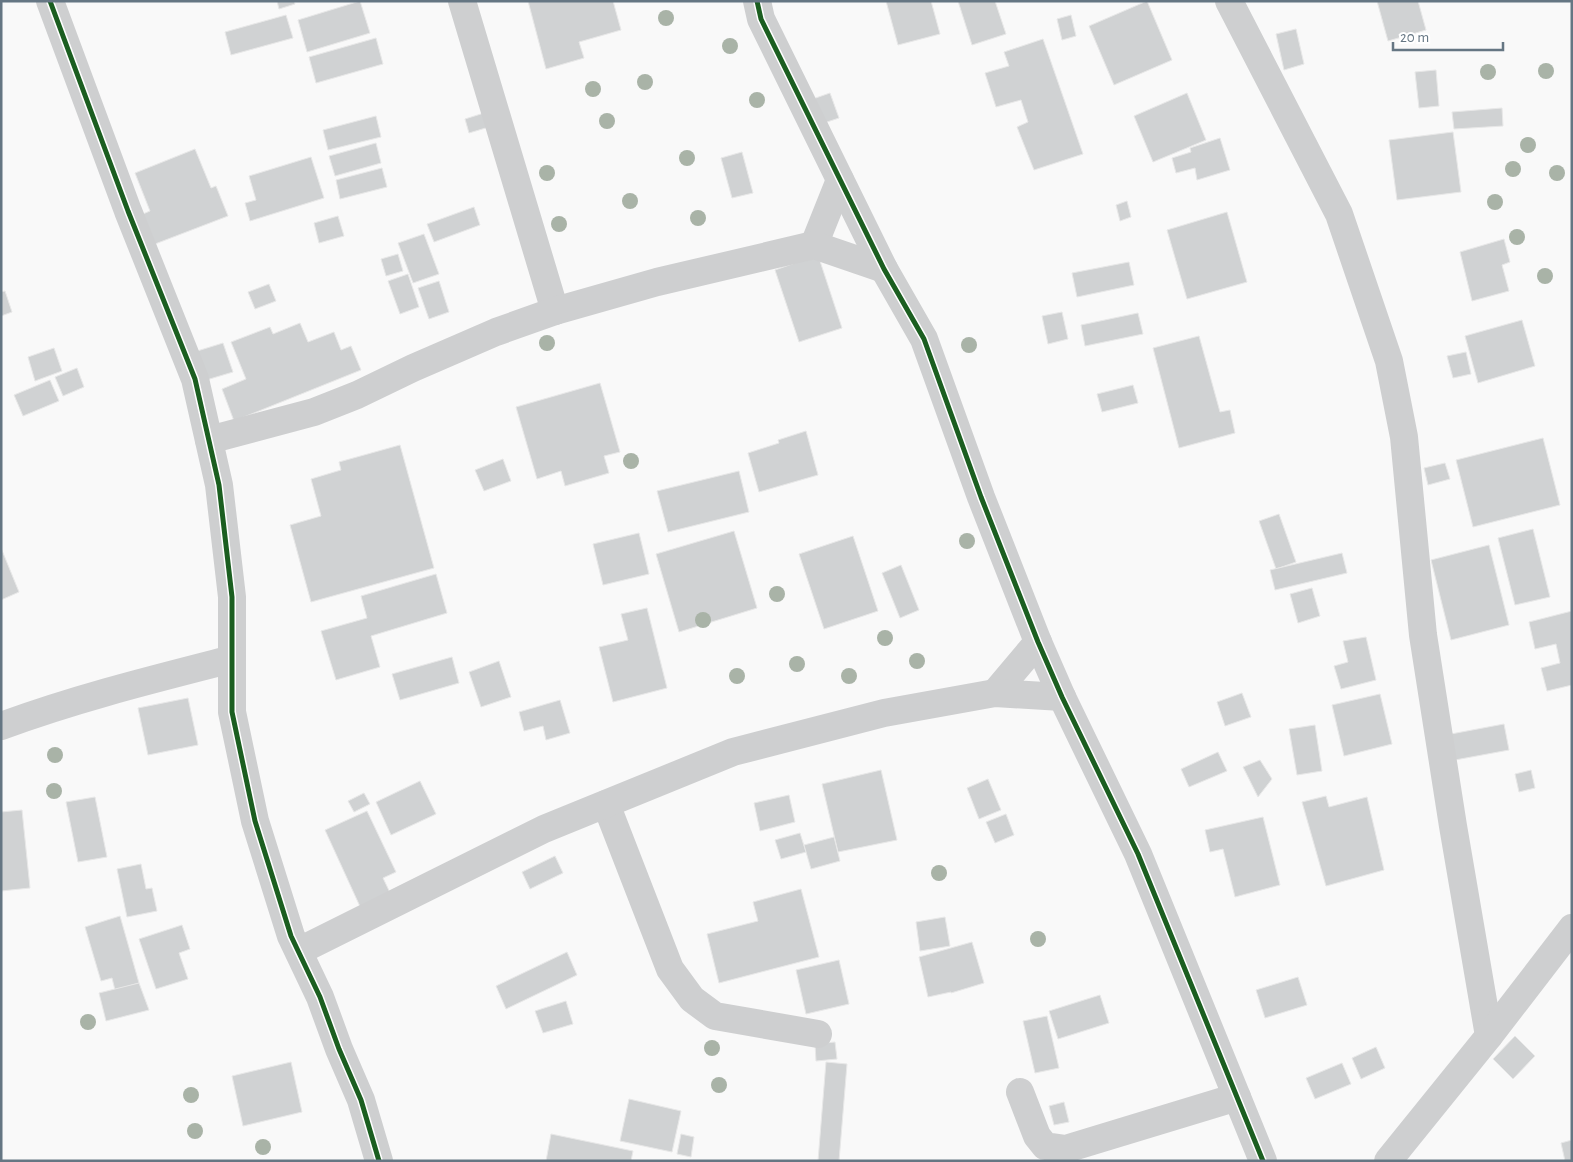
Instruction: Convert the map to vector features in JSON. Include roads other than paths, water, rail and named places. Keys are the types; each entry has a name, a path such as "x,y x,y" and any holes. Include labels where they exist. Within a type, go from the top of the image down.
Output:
{"street":[{"path":"50,1 128,211 195,380 219,485 232,597 232,712 255,820 292,936 320,997 339,1050 361,1100 379,1161"},
{"path":"462,1 554,311"},
{"path":"757,1 761,19 840,180 884,269 924,339 981,496 1038,642 1062,697 1138,854 1263,1161"},
{"path":"1229,1 1339,214 1388,361 1404,437 1425,644 1453,826 1489,1036"},
{"path":"814,245 840,180"},
{"path":"209,440 314,412 357,396 414,368 496,332 554,311 657,282 814,245 884,269"},
{"path":"994,693 1038,642"},
{"path":"1,726 108,691 232,660"},
{"path":"299,951 544,829 733,752 884,713 994,693 1062,697"},
{"path":"606,804 670,969 692,999 715,1016 818,1034"},
{"path":"1388,1161 1489,1036 1572,928"},
{"path":"1020,1092 1037,1136 1045,1146 1066,1149 1237,1097"}]}
